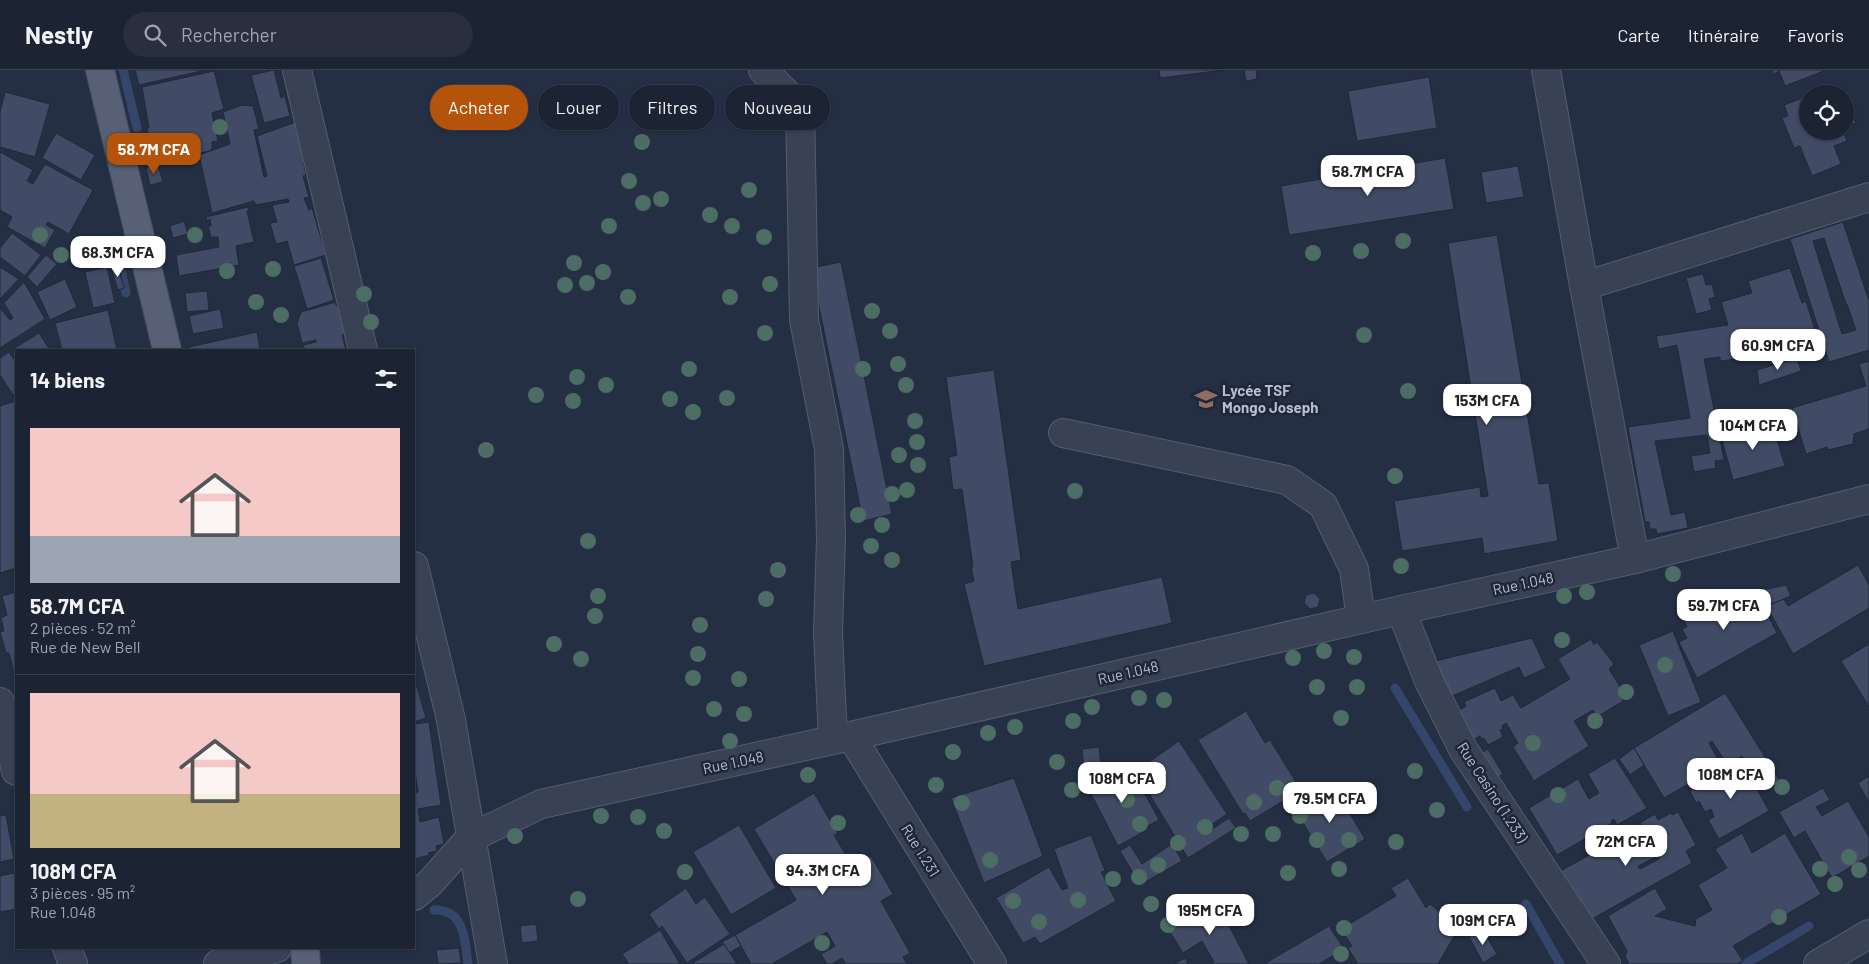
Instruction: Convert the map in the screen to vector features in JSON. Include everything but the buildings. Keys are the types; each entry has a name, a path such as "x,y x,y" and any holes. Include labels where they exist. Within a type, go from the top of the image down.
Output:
{"main road":[{"path":"100,70 167,349"},
{"path":"306,949 306,964"}],"street":[{"path":"297,70 364,349"},
{"path":"763,70 800,107 804,320 829,449 831,539 828,633 842,738"},
{"path":"1546,70 1635,559"},
{"path":"1584,286 1869,198"},
{"path":"1063,433 1287,480 1323,505 1354,569 1361,619"},
{"name":"Rue 1.048","path":"415,895 430,882 470,838 541,804 1635,559 1869,499"},
{"path":"415,570 451,720 492,964"},
{"name":"Rue Casino (1.233)","path":"1401,610 1429,681 1463,749 1606,964"},
{"path":"0,702 15,767"},
{"name":"Rue 1.231","path":"842,738 992,964"},
{"path":"1818,964 1869,934"},
{"path":"67,949 74,964"},
{"path":"218,964 273,949"}],"waterway":[{"path":"123,70 137,128"},
{"path":"115,240 126,293"},
{"path":"1395,688 1467,807"},
{"path":"1526,904 1560,964"},
{"path":"434,910 444,911 458,921 462,928 468,964"},
{"path":"1745,964 1809,926"}],"place":[{"name":"Lycée TSF Mongo Joseph","path":"1206,399"}]}
